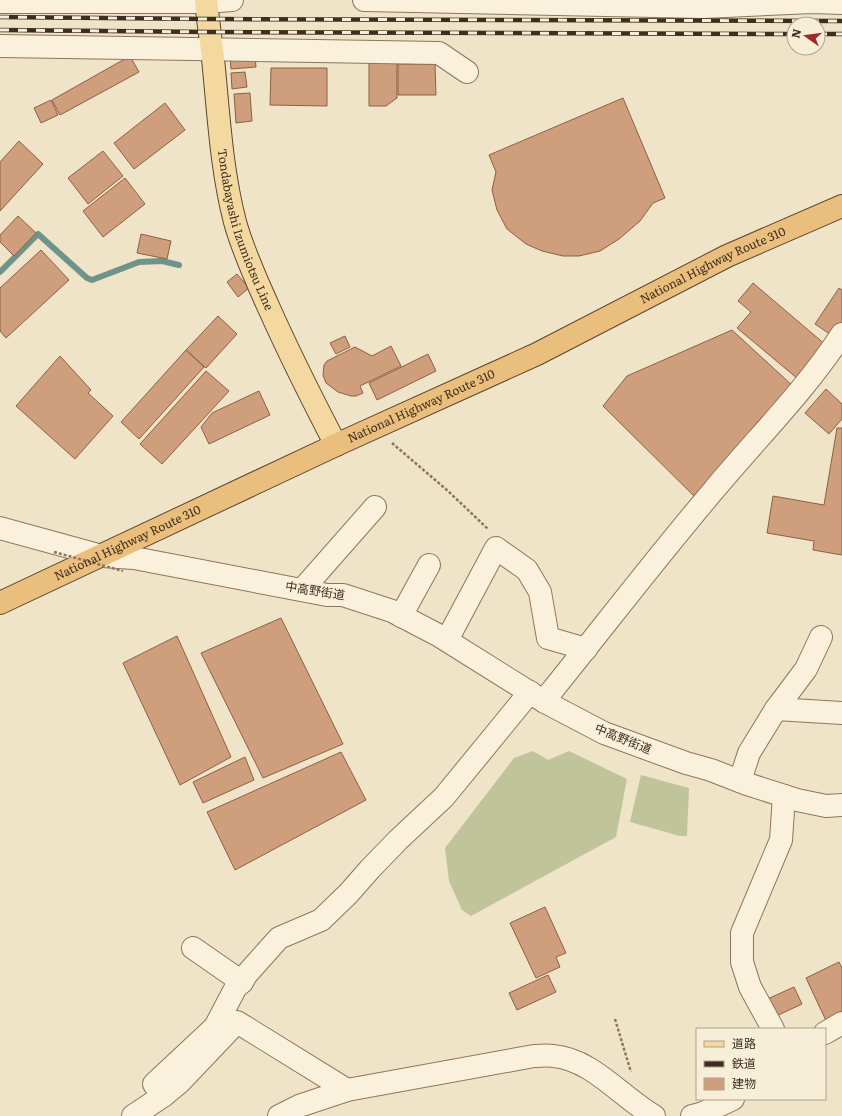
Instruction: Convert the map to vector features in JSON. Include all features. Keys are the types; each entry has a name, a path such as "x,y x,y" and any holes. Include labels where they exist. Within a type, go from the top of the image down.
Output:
{"highway":[{"name":"National Highway Route 310","path":"0,603 374,427 537,354 727,256 842,206"}],"main road":[{"name":"Tondabayashi Izumiotsu Line","path":"206,1 224,165 236,222 251,268 281,335 336,445"}],"street":[{"path":"0,2 232,0"},
{"path":"364,0 704,4 812,1 842,3"},
{"path":"0,46 439,53 467,72"},
{"path":"163,1096 154,1084 215,1027 236,987 242,982 246,975 279,938 321,920 348,894 393,845 444,797 537,697 586,649 713,491 795,397 826,358 842,334"},
{"path":"302,590 375,507"},
{"name":"中高野街道","path":"0,528 102,556 134,558 327,595 343,595 392,611 447,640 537,697 604,733 740,782"},
{"path":"447,640 496,548 527,570 540,592 548,638 586,649"},
{"path":"401,616 429,565"},
{"path":"821,637 806,669 776,709 749,753 740,782 797,800 826,806 842,805"},
{"path":"776,709 842,713"},
{"path":"772,1028 750,988 742,962 742,933 781,840 784,796"},
{"path":"193,948 242,982"},
{"path":"133,1116 163,1096 180,1082 237,1022 347,1090"},
{"path":"826,1032 842,1023"},
{"path":"280,1116 299,1106 347,1090 534,1056 553,1056 570,1060 588,1067 643,1110 654,1116"},
{"path":"692,1116 731,1100"}],"path":[{"path":"374,427 448,491 503,543 496,548"},
{"path":"54,552 124,571"},
{"path":"615,1019 631,1072"}],"green space":[{"path":"533,751 548,760 569,751 627,779 616,837 471,916 462,910 449,881 445,848 514,758"},
{"path":"641,775 689,788 687,836 680,836 630,822"}],"building":[{"path":"255,55 256,67 231,69 230,57"},
{"path":"130,56 139,72 60,115 52,100"},
{"path":"397,61 397,98 386,106 369,106 369,62"},
{"path":"398,64 435,64 436,95 398,95"},
{"path":"271,68 327,68 327,106 270,105"},
{"path":"245,72 247,87 232,89 231,73"},
{"path":"250,93 252,121 236,123 234,94"},
{"path":"623,98 665,198 653,203 640,221 619,239 600,251 579,256 563,256 542,251 526,244 507,229 497,210 492,190 496,172 489,155"},
{"path":"51,100 58,115 41,123 34,108"},
{"path":"165,103 185,130 134,169 114,143"},
{"path":"19,141 43,164 0,211 0,162"},
{"path":"103,151 123,176 88,204 68,178"},
{"path":"125,178 145,204 103,237 83,211"},
{"path":"18,216 36,233 14,256 0,242 0,235"},
{"path":"141,234 171,241 167,259 137,253"},
{"path":"41,250 69,280 6,338 0,331 0,288"},
{"path":"237,274 249,288 238,297 227,282"},
{"path":"753,283 827,346 798,379 737,328 751,312 738,301"},
{"path":"839,288 842,290 842,324 834,337 815,324"},
{"path":"218,316 237,334 206,368 186,350"},
{"path":"732,330 795,388 698,500 603,406 627,376"},
{"path":"345,336 350,347 336,354 330,343"},
{"path":"391,346 401,366 360,386 363,393 356,396 351,396 338,392 326,383 323,375 324,365 327,361 355,347 372,356"},
{"path":"186,350 204,367 139,439 121,422"},
{"path":"428,354 436,371 377,400 369,383"},
{"path":"60,356 91,390 88,393 113,416 75,459 16,406"},
{"path":"206,371 229,391 162,464 140,444"},
{"path":"826,389 842,404 842,419 829,434 805,413"},
{"path":"259,391 270,415 209,444 201,427 212,413"},
{"path":"837,428 842,428 842,555 813,550 814,541 767,533 773,496 824,505"},
{"path":"281,618 343,744 263,778 201,653"},
{"path":"177,636 231,757 180,785 123,663"},
{"path":"341,752 366,800 235,870 207,812"},
{"path":"245,757 254,780 203,803 193,782"},
{"path":"545,907 566,953 556,957 560,967 536,978 510,923"},
{"path":"839,962 842,968 842,1020 829,1027 806,978"},
{"path":"548,975 556,992 517,1010 509,993"},
{"path":"794,987 802,1004 772,1018 763,1001"}],"waterway":[{"path":"0,272 38,234 87,278 92,280 139,262 162,261 179,265"}],"railway":[{"path":"0,17 842,21"},
{"path":"0,30 786,34"},
{"path":"826,34 842,34"}]}
